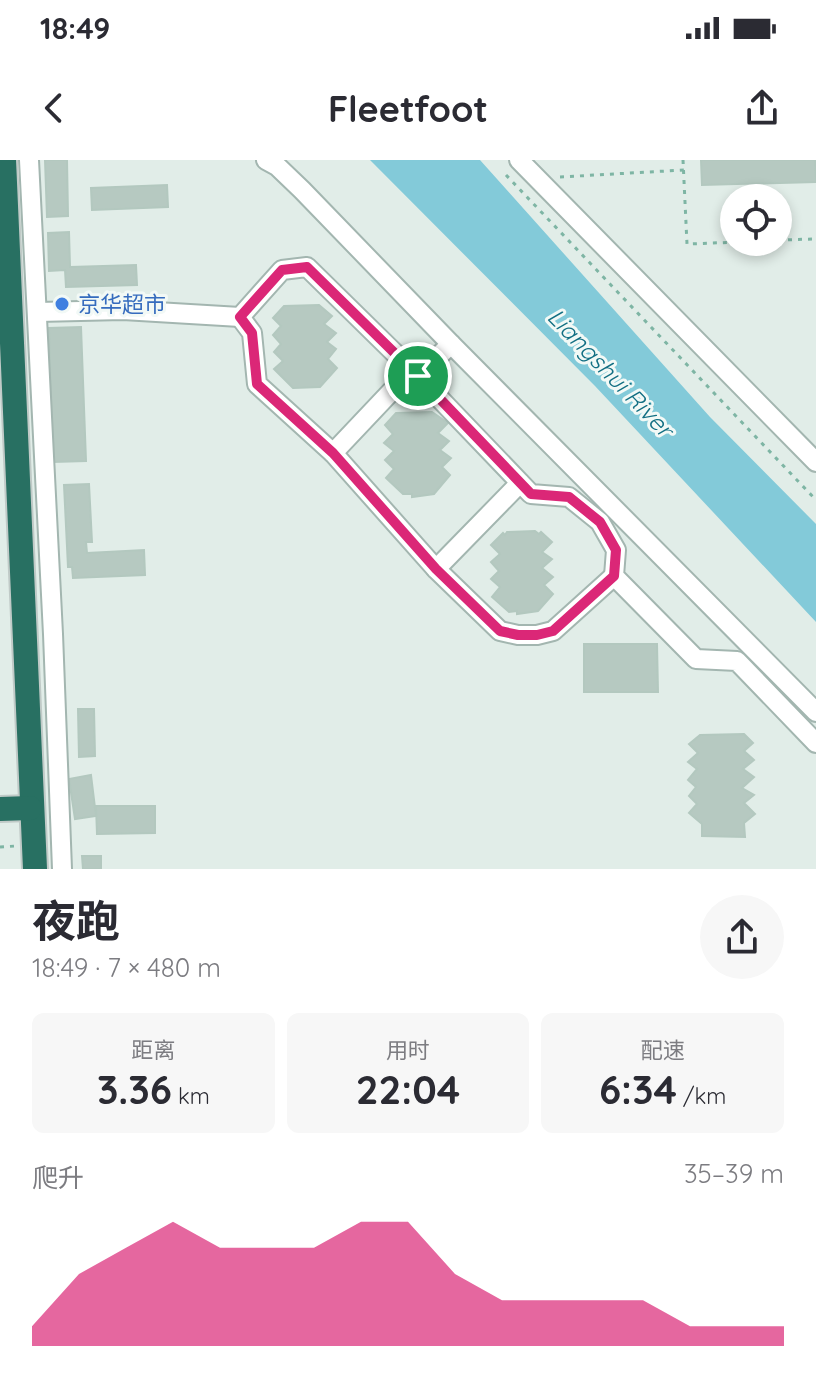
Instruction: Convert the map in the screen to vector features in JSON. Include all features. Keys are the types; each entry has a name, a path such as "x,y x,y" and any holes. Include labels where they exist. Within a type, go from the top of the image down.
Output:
{"highway":[{"path":"4,160 35,869"},
{"path":"0,809 30,808"}],"street":[{"path":"29,160 62,869"},
{"path":"266,160 277,166 302,190 816,712"},
{"path":"519,160 816,462"},
{"path":"38,312 123,310 240,317 252,333 257,384 333,453 436,569 500,631 518,635 553,631 614,576 616,550 600,522 569,497 531,494 418,376 307,267 282,270 240,317"},
{"path":"333,453 403,379 418,376 451,344"},
{"path":"436,569 520,483"},
{"path":"614,576 696,659 737,661 816,743"}],"path":[{"path":"683,160 687,244 720,243"},
{"path":"538,178 684,170"},
{"path":"506,175 816,500"},
{"path":"792,240 816,239"}],"water":[{"name":"Liangshui River","path":"370,160 480,160 710,417 816,524 816,622 595,386"}],"building":[{"path":"45,160 67,160 68,216 47,217"},
{"path":"701,160 815,160 816,182 702,185"},
{"path":"167,185 168,207 92,210 91,188"},
{"path":"69,232 70,267 136,265 137,285 66,287 65,270 49,271 48,233"},
{"path":"319,305 332,316 324,324 336,333 327,342 336,349 328,359 337,368 320,387 293,388 274,369 283,361 274,352 281,344 273,335 281,326 273,318 284,306"},
{"path":"81,327 86,461 53,462 49,328"},
{"path":"432,412 448,423 438,433 449,441 440,450 451,458 442,467 450,475 434,494 412,497 412,494 403,494 386,478 394,469 385,460 394,451 384,443 393,434 385,425 396,413"},
{"path":"89,484 92,542 86,542 87,553 144,550 145,575 73,578 72,567 68,567 64,485"},
{"path":"541,532 552,542 542,552 552,559 542,568 553,577 544,585 553,594 538,611 509,612 492,597 500,587 491,579 499,571 491,562 500,554 491,545 503,533"},
{"path":"584,644 657,644 658,692 584,692"},
{"path":"78,709 94,709 95,756 79,757"},
{"path":"744,734 753,743 744,751 754,760 743,769 754,777 742,788 754,795 744,803 755,814 744,823 745,837 702,836 702,824 689,813 697,804 689,796 696,787 688,780 697,769 688,762 698,753 689,744 700,735"},
{"path":"91,775 96,816 75,819 69,779"},
{"path":"96,806 155,806 155,833 97,834"},
{"path":"82,856 101,856 101,869 83,869"}],"place":[{"name":"京华超市","path":"62,304"}],"route":[{"path":"307,267 418,376 531,494 569,497 600,522 616,550 614,576 553,631 518,635 500,631 436,569 333,453 257,384 252,333 240,317 282,270 307,267"}]}
